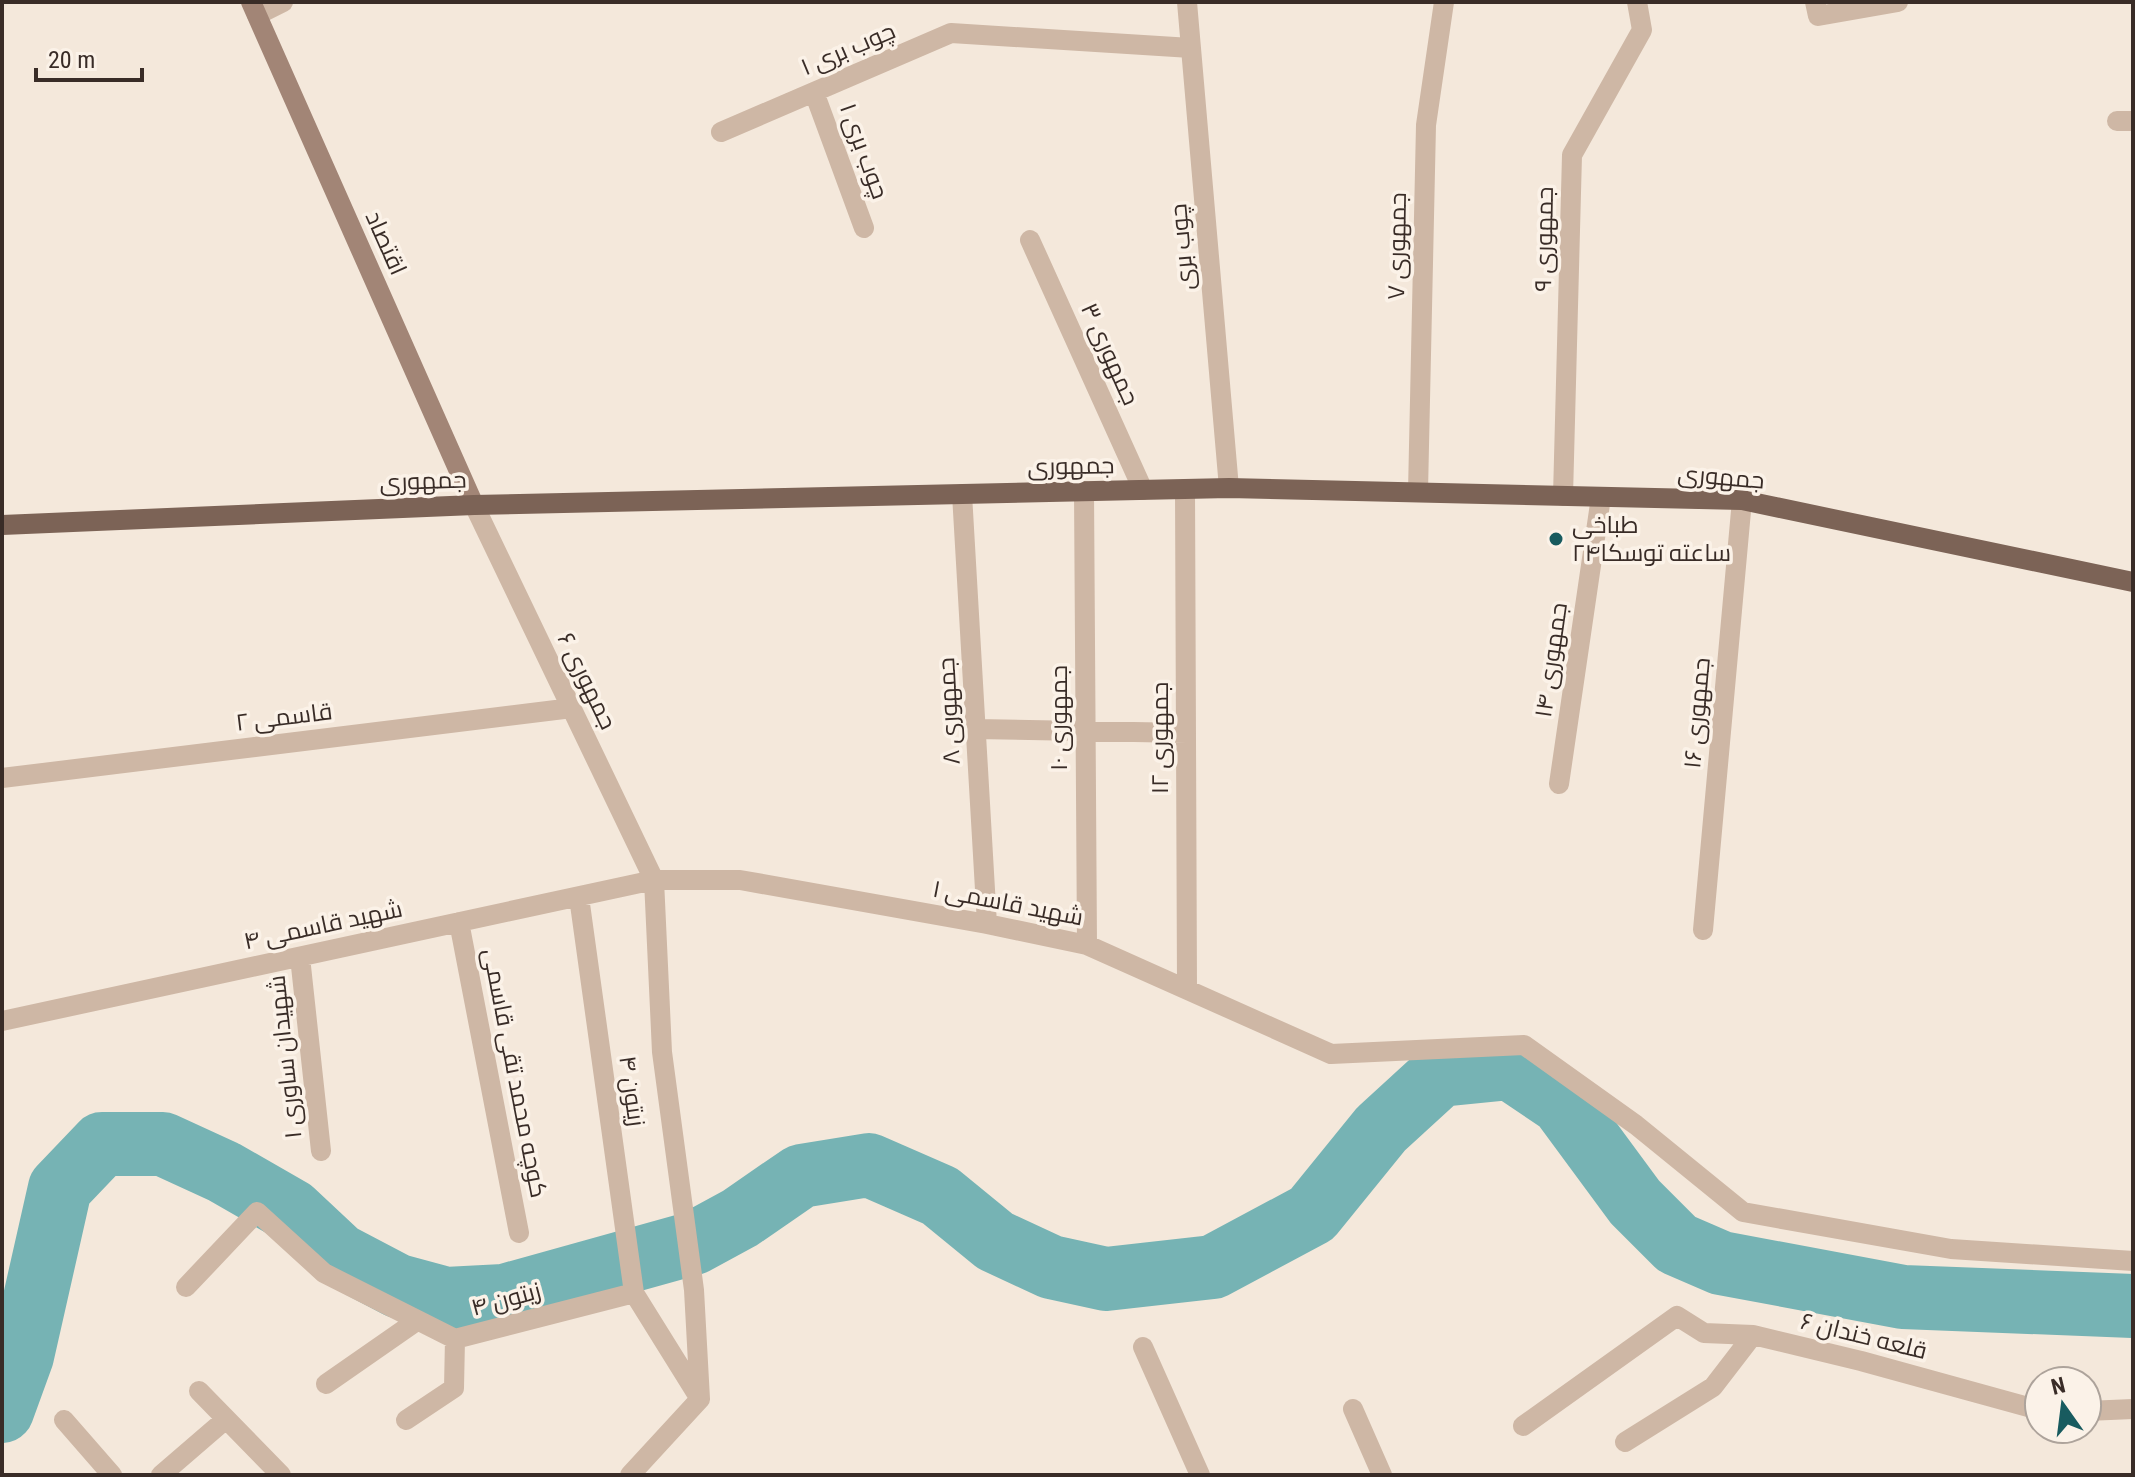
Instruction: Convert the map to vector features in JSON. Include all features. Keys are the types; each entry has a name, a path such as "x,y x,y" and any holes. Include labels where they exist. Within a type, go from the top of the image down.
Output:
{"main road":[{"name":"اقتصاد","path":"254,8 474,505"},
{"name":"جمهوری","path":"2,525 474,505 1229,488 1742,500 2133,582"}],"street":[{"path":"254,8 283,2"},
{"name":"چوب بری","path":"1187,2 1229,488"},
{"name":"۷ جمهوری","path":"1418,492 1426,125 1444,2"},
{"name":"۹ جمهوری","path":"1563,496 1572,155 1642,30 1637,2"},
{"path":"1817,9 1898,2"},
{"name":"۱ چوب بری","path":"721,132 951,33 1191,48"},
{"name":"چوب بری ۱","path":"814,92 864,228"},
{"name":"۳ جمهوری","path":"1030,240 1143,490"},
{"name":"۱۲ جمهوری","path":"1185,489 1187,987"},
{"name":"۱۰ جمهوری","path":"1084,491 1087,945"},
{"name":"۸ جمهوری","path":"962,494 987,924"},
{"name":"۱۴ جمهوری","path":"1559,784 1601,497"},
{"name":"۱۶ جمهوری","path":"1703,930 1742,500"},
{"name":"جمهوری ۶","path":"474,505 654,880"},
{"name":"قاسمی ۲","path":"2,778 572,708"},
{"path":"976,729 1186,733"},
{"path":"630,1475 700,1399 694,1290 662,1052 654,880"},
{"name":"۴ شهید قاسمی","path":"2,1021 654,880"},
{"name":"۱ شهید قاسمی","path":"654,880 740,880 1087,945 1187,987 1331,1054 1524,1045 1636,1125 1743,1212 1951,1249 2133,1261"},
{"name":"زیتون ۴","path":"579,897 634,1293"},
{"name":"کوچه محمد تقی قاسمی","path":"459,922 519,1233"},
{"name":"۱ شهیدان ساوری","path":"300,957 321,1151"},
{"name":"۴ زیتون","path":"186,1287 257,1212 324,1273 455,1339 634,1293"},
{"path":"634,1293 700,1399"},
{"name":"۶ قلعه خندان","path":"1523,1426 1677,1316 1704,1333 1753,1335 2023,1406"},
{"path":"326,1384 418,1320"},
{"path":"1625,1442 1713,1387 1753,1335"},
{"path":"406,1420 454,1388 455,1339"},
{"path":"1143,1347 1200,1475"},
{"path":"199,1391 281,1475"},
{"path":"1353,1409 1382,1475"},
{"path":"2103,1410 2133,1409"},
{"path":"161,1475 226,1419"},
{"path":"64,1420 112,1475"}],"waterway":[{"path":"2,1411 22,1356 60,1188 102,1144 163,1144 224,1172 292,1211 339,1255 398,1286 446,1299 504,1296 694,1243 740,1218 801,1176 869,1165 940,1196 995,1241 1051,1267 1106,1279 1213,1267 1312,1214 1381,1129 1440,1075 1510,1068 1562,1103 1635,1202 1677,1244 1721,1263 1903,1297 2133,1306"}],"place":[{"name":"طباخی ۲۴ساعته توسکا","path":"1556,539"}]}
